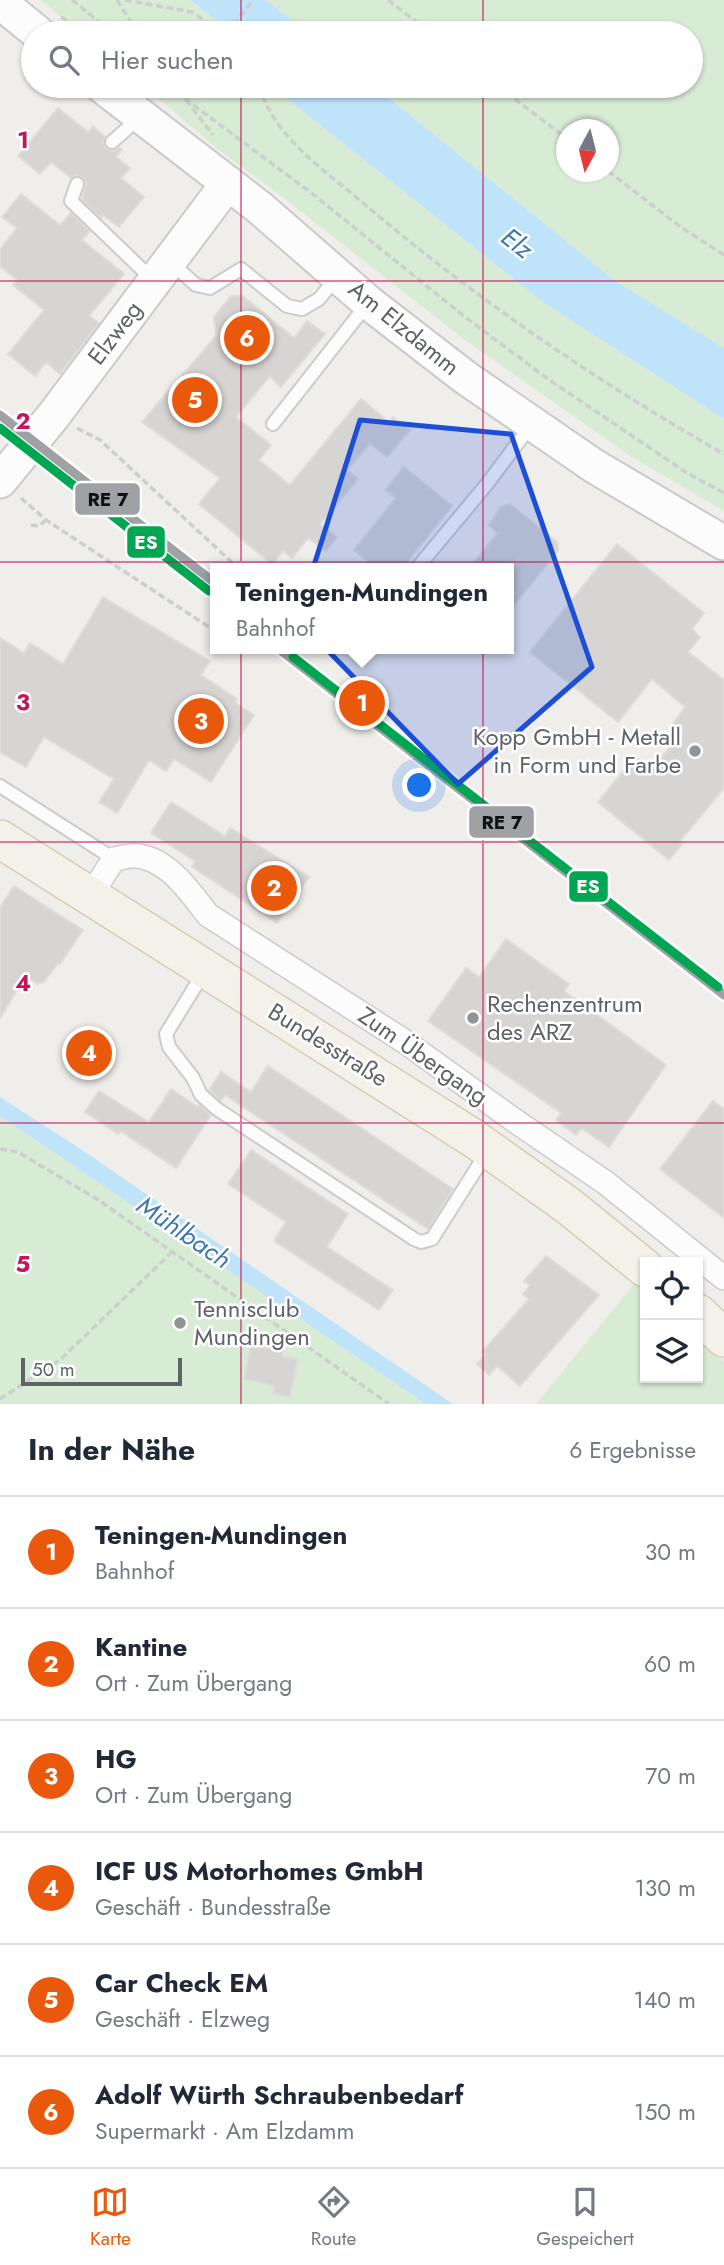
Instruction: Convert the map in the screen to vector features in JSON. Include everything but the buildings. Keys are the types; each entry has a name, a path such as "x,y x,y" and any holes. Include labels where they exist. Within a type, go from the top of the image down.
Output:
{"main road":[{"name":"Bundesstraße","path":"0,839 353,1060 489,1149 569,1207 640,1264"},
{"path":"703,1318 724,1338"}],"street":[{"path":"0,2 23,21"},
{"name":"Am Elzdamm","path":"117,98 228,183 369,303 531,425 594,466 724,543"},
{"name":"Elzweg","path":"0,481 54,415 228,183"},
{"name":"Zum Übergang","path":"114,859 137,856 160,863 187,887 208,915 404,1041 606,1183 724,1278"},
{"path":"90,896 114,859"}],"lane":[{"path":"112,142 140,117"},
{"path":"78,184 71,201 161,271 195,285 210,288 240,269 287,306 302,309 319,299 339,275"},
{"path":"273,424 369,303"},
{"path":"421,563 487,484 531,425"},
{"path":"0,786 114,859"},
{"path":"206,969 166,1034 169,1048 193,1078 201,1095 414,1239 421,1242 432,1239 489,1149"}],"path":[{"path":"72,0 98,21"},
{"path":"117,0 130,21"},
{"path":"125,0 192,12 205,21"},
{"path":"236,21 253,0"},
{"path":"388,0 415,21"},
{"path":"193,98 537,372 687,473 724,493"},
{"path":"262,98 275,121 293,144 416,248 537,338 724,454"},
{"path":"514,98 556,130"},
{"path":"619,179 682,228 724,254"},
{"path":"54,415 100,440 233,563"},
{"path":"0,481 46,520 210,628"},
{"path":"31,525 40,526 46,520"},
{"path":"0,1149 18,1152 88,1194 388,1404"},
{"path":"0,1399 61,1359 171,1253"}],"highlighted area":[{"path":"360,420 511,434 592,667 458,784 297,619"}],"green space":[{"path":"41,0 190,0 218,21 66,21"},
{"path":"266,0 724,0 724,348 614,280 389,98 703,98 703,21 293,21"},
{"path":"158,98 286,98 543,302 724,419 724,511 629,455 465,340 219,150"},
{"path":"0,1116 426,1404 0,1404"},
{"path":"635,1283 640,1287 640,1383 703,1383 703,1340 724,1362 724,1404 536,1404"}],"water":[{"path":"190,0 266,0 293,21 218,21"},
{"name":"Elz","path":"286,98 389,98 614,280 724,348 724,419 543,302"},
{"name":"Mühlbach","path":"0,1097 79,1148 453,1404 426,1404 0,1116"}],"transit line":[{"path":"0,415 210,579"},
{"name":"ES","path":"0,428 209,591"},
{"path":"285,654 724,995"},
{"name":"ES","path":"293,657 718,987"}],"place":[{"name":"Adolf Würth Schraubenbedarf","path":"247,338"},
{"name":"Car Check EM","path":"195,400"},
{"name":"Teningen-Mundingen","path":"362,703"},
{"name":"HG","path":"201,721"},
{"name":"Kopp GmbH - Metall in Form und Farbe","path":"695,751"},
{"name":"Kantine","path":"274,888"},
{"name":"Rechenzentrum des ARZ","path":"473,1018"},
{"name":"ICF US Motorhomes GmbH","path":"89,1053"},
{"name":"Tennisclub Mundingen","path":"180,1323"}]}
